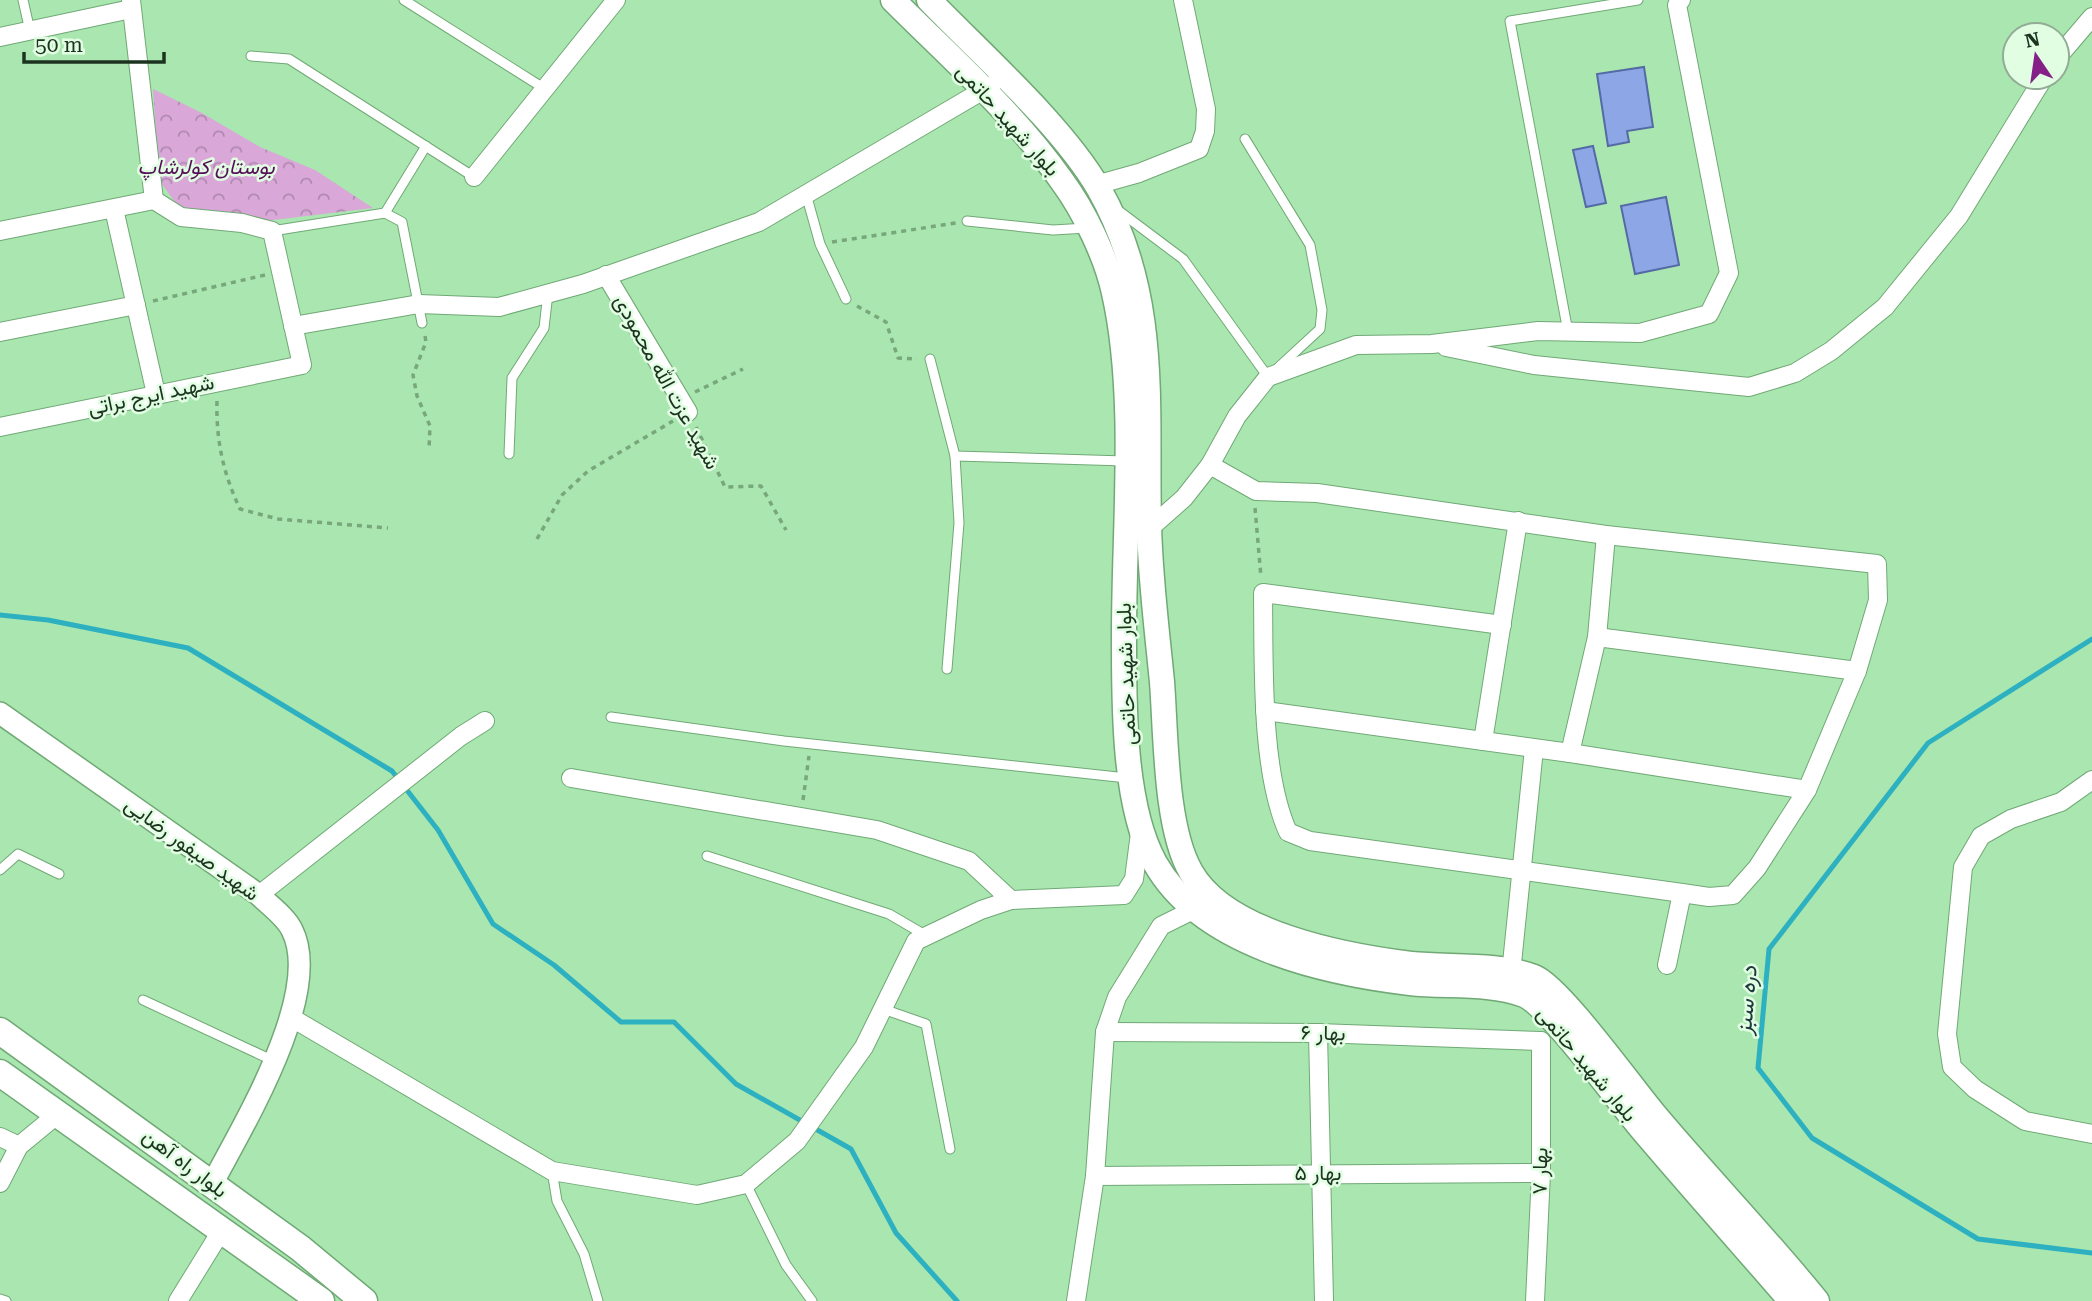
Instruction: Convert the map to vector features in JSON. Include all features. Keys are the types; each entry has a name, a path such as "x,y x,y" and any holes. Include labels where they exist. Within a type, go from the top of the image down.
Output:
{"main road":[{"name":"بلوار شهید حاتمی","path":"893,0 1052,129 1101,194 1126,246 1147,340 1149,529 1168,774 1182,855 1192,875 1208,894 1257,927 1332,948 1409,964 1537,977 1572,1013 1655,1115 1816,1301"},
{"name":"بلوار شهید حاتمی","path":"929,0 994,84 1027,136 1065,183 1089,227 1113,289 1124,353 1124,723 1140,822 1156,864 1195,909 1249,945 1328,967 1406,983 1528,995 1549,1033 1640,1127 1791,1301"},
{"path":"1124,527 1149,529"},
{"name":"بلوار راه آهن","path":"0,1031 320,1263 364,1301"},
{"name":"بلوار راه آهن","path":"0,1073 223,1228 321,1301"}],"street":[{"path":"474,177 616,0"},
{"path":"1101,194 1139,173 1199,149 1206,131 1206,109 1183,0"},
{"path":"1149,529 1184,498 1210,465 1237,416 1268,377 1356,345 1432,344 1538,331 1640,333 1709,314 1729,273 1676,2"},
{"path":"0,37 131,4 154,200"},
{"path":"2071,42 2092,17"},
{"path":"0,231 154,200 181,217 242,223 272,231 293,326 419,304 499,307 606,275 759,222 994,84"},
{"path":"1432,344 1534,365 1749,387 1795,373 1832,351 1885,307 1959,216 2035,91"},
{"path":"114,209 156,394"},
{"name":"شهید عزت الله محمودی","path":"606,275 685,406"},
{"path":"0,332 136,305"},
{"name":"شهید ایرج براتی","path":"0,427 302,365 293,326"},
{"path":"1210,465 1256,491 1317,493 1606,535 1877,564 1878,600 1857,671 1807,790 1757,868 1733,895 1709,897 1310,841 1288,832 1279,812 1265,710 1263,593 1502,625"},
{"path":"1483,741 1518,521"},
{"path":"1570,753 1597,637 1606,535"},
{"path":"1597,637 1857,671"},
{"path":"1265,710 1807,790"},
{"name":"شهید صیفور رضایی","path":"0,713 259,895 292,929 299,961 292,1018 274,1061 212,1184"},
{"path":"259,895 461,736 485,722"},
{"path":"1511,973 1534,748"},
{"path":"570,778 877,830 969,861 1011,900"},
{"path":"2092,780 2060,802 2011,819 1981,836 1963,867 1947,1034 1952,1067 1975,1089 2025,1121 2092,1134"},
{"path":"292,1018 552,1171 697,1195 746,1184 797,1141 864,1047 916,941 1011,900 1124,895 1134,879 1138,864 1140,822"},
{"path":"1667,965 1682,893"},
{"path":"1076,1301 1095,1176 1105,1032 1117,998 1161,926 1195,909"},
{"name":"بهار ۶","path":"1105,1032 1549,1033"},
{"path":"1318,1032 1324,1301"},
{"name":"بهار ۷","path":"1535,1301 1549,1033"},
{"path":"0,1183 19,1146 59,1114"},
{"path":"0,1138 19,1146"},
{"name":"بهار ۵","path":"1095,1176 1541,1173"},
{"path":"178,1301 223,1228"}],"lane":[{"path":"23,0 30,30"},
{"path":"404,0 545,89"},
{"path":"1568,332 1510,21 1638,0"},
{"path":"251,55 289,59 474,177"},
{"path":"1101,194 1183,258 1268,377 1320,328 1322,310 1310,245 1245,139"},
{"path":"385,213 426,146"},
{"path":"806,194 820,244 846,299"},
{"path":"272,231 385,213 402,222 422,324"},
{"path":"967,221 1053,230 1089,227"},
{"path":"509,454 512,378 544,328 548,293"},
{"path":"930,359 955,456 959,523 947,668"},
{"path":"955,456 1126,461"},
{"path":"611,717 811,743 1132,779"},
{"path":"0,870 18,854 59,874"},
{"path":"707,856 889,914 925,935"},
{"path":"143,1000 274,1061"},
{"path":"883,1009 926,1024 950,1149"},
{"path":"552,1171 557,1202 584,1254 598,1301"},
{"path":"746,1184 786,1265 812,1301"},
{"path":"0,1299 6,1301"}],"path":[{"path":"820,244 967,221"},
{"path":"136,305 281,272"},
{"path":"846,299 886,322 898,358 930,359"},
{"path":"422,324 426,342 413,375 417,396 430,426 429,449"},
{"path":"537,539 562,495 588,471 743,369"},
{"path":"218,382 216,435 228,483 240,509 278,519 388,528"},
{"name":"شهید عزت الله محمودی","path":"685,406 725,487 761,486 786,530"},
{"path":"1256,491 1255,526 1263,593"},
{"path":"800,815 811,743"}],"green space":[{"name":"بوستان کولرشاپ","path":"153,89 202,113 260,147 315,170 373,208 257,222 180,209 159,180"}],"building":[{"path":"1644,67 1653,127 1627,131 1629,142 1608,146 1597,74"},
{"path":"1593,146 1606,203 1586,207 1573,150"},
{"path":"1666,197 1679,265 1635,274 1621,206"}],"waterway":[{"path":"0,615 48,620 188,648 392,771 438,830 493,924 554,965 621,1022 674,1022 736,1084 851,1149 896,1233 957,1301"},
{"name":"دره سبز","path":"2092,639 1928,743 1769,949 1758,1068 1812,1138 1978,1239 2092,1253"}]}
